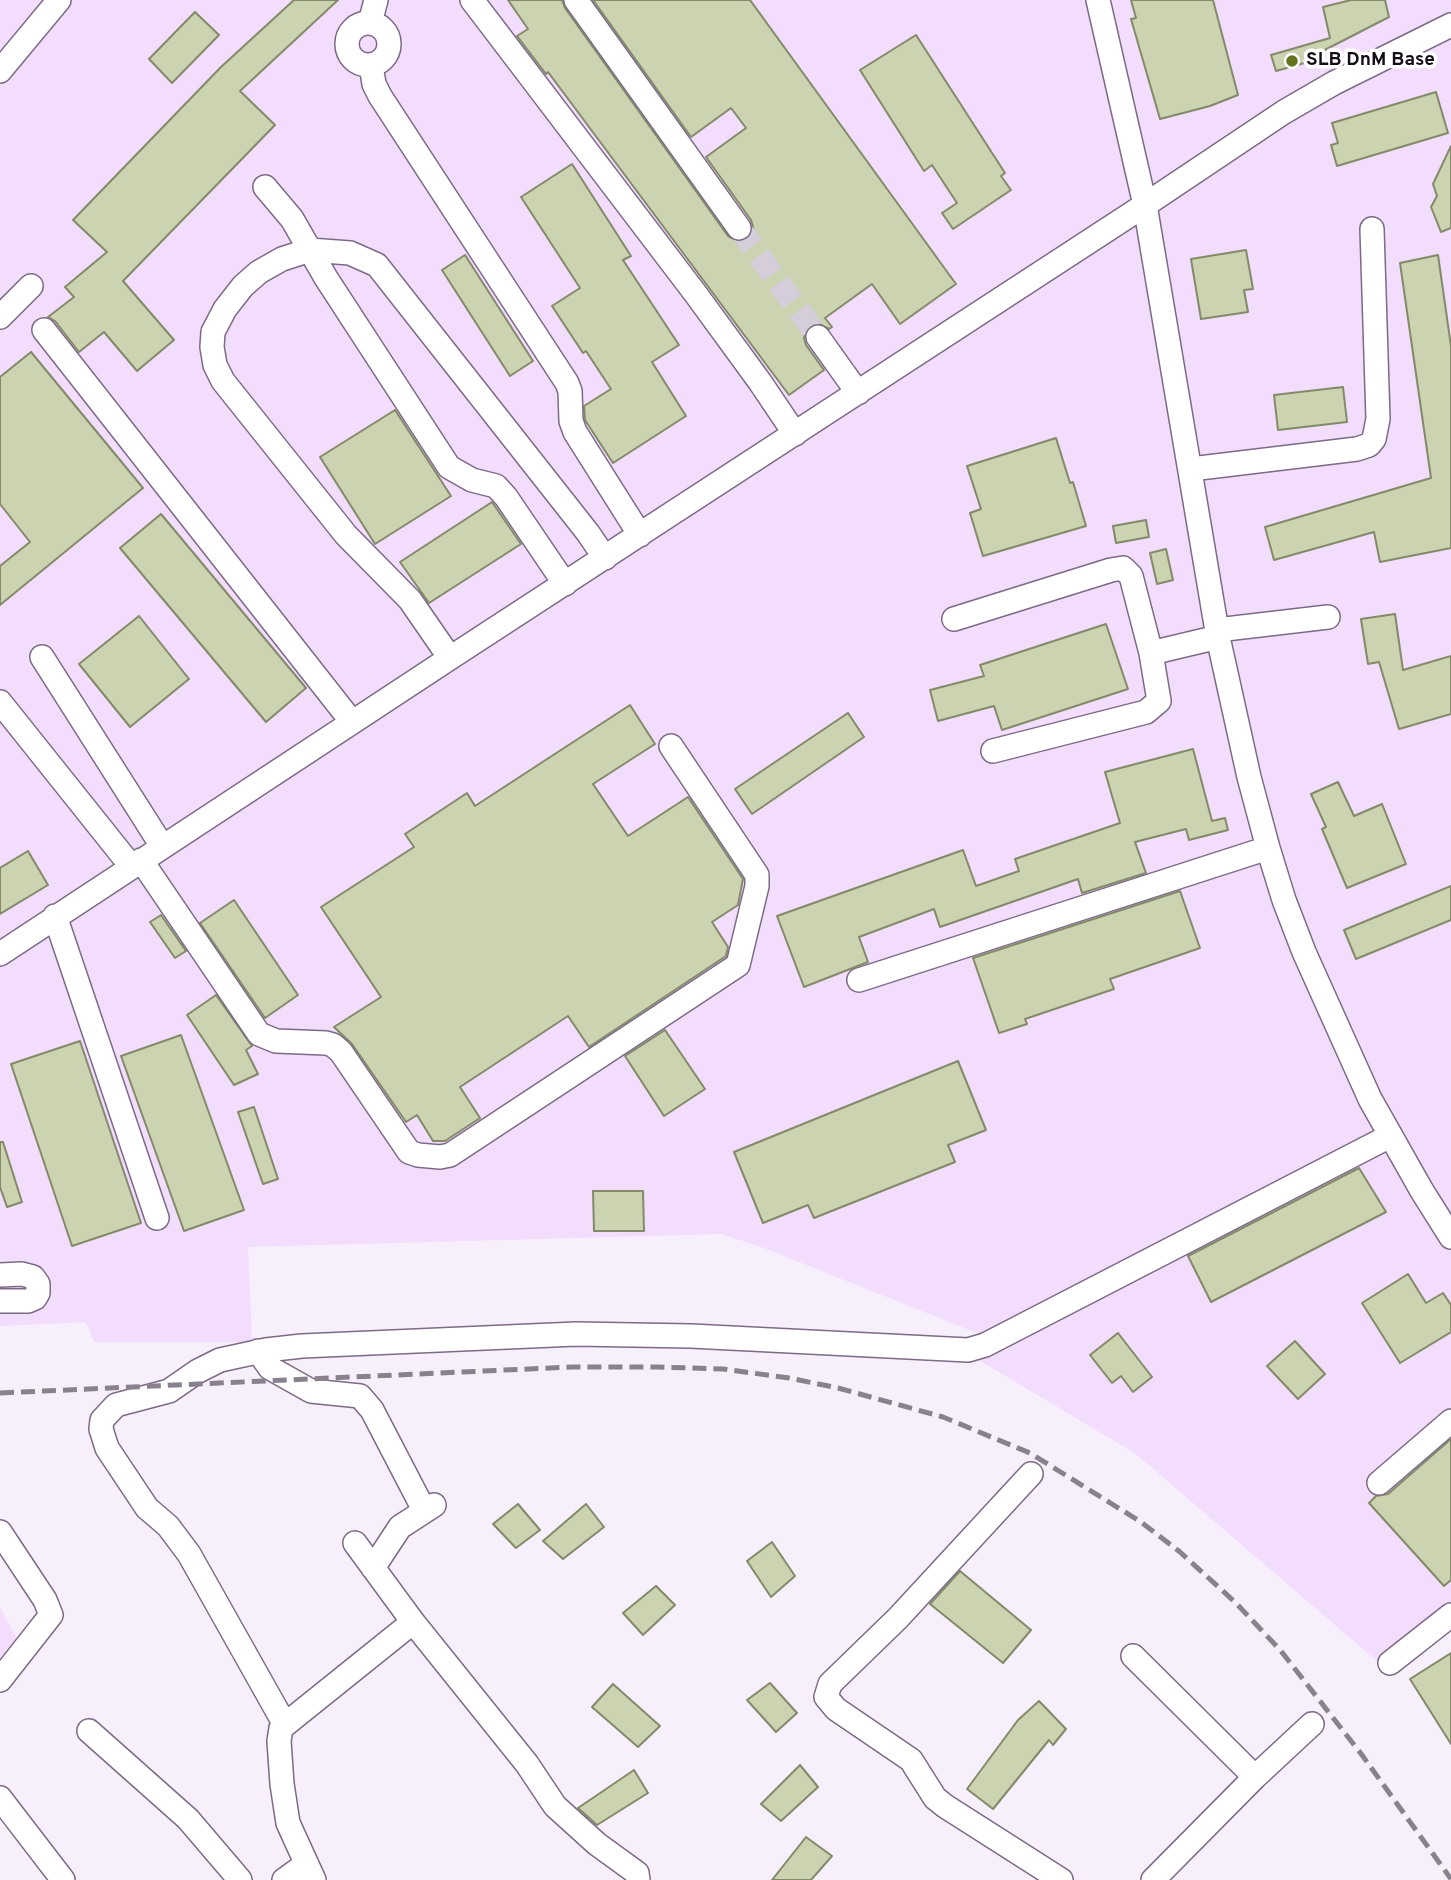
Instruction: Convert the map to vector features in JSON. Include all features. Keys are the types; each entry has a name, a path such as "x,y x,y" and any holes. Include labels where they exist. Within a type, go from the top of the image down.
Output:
{"street":[{"path":"0,71 60,0"},
{"path":"376,0 370,23 383,29 389,47 383,59 371,65 374,84 567,383 570,391 571,421 575,432 640,535"},
{"path":"472,0 711,315 795,434"},
{"path":"576,0 739,228"},
{"path":"1098,0 1145,205 1217,633 1249,778 1268,848 1304,952 1365,1087 1390,1136 1451,1237"},
{"path":"0,954 1284,112 1451,25"},
{"path":"265,187 292,219 334,290 449,467 472,480 496,486 565,584"},
{"path":"1191,469 1357,449 1369,445 1374,439 1378,419 1373,229"},
{"path":"450,658 410,600 346,535 245,411 215,365 212,347 214,332 225,309 243,286 259,272 282,259 310,250 350,253 377,265 605,558"},
{"path":"0,317 31,286"},
{"path":"44,330 352,722"},
{"path":"818,337 858,393"},
{"path":"954,619 1111,570 1123,568 1131,576 1151,653 1159,701 1146,712 993,751"},
{"path":"1151,653 1217,633 1328,617"},
{"path":"42,657 162,846"},
{"path":"0,702 136,863 259,1034 276,1041 333,1045 341,1052 409,1152 440,1157 450,1155 738,965 757,886 757,875 671,746"},
{"path":"859,980 1268,848"},
{"path":"55,916 157,1218"},
{"path":"284,1723 189,1554 168,1526 147,1508 107,1448 102,1420 116,1405 169,1391 220,1360 302,1346 576,1334 691,1336 968,1350 985,1345 1390,1136"},
{"path":"0,1275 22,1274 33,1277 38,1284 38,1293 28,1301 0,1301"},
{"path":"258,1352 271,1368 311,1391 360,1396 372,1410 429,1507 400,1527 373,1568"},
{"path":"1379,1483 1451,1421"},
{"path":"1031,1474 898,1618 830,1684 826,1696 836,1709 911,1760 935,1798 944,1806 1061,1880"},
{"path":"0,1532 45,1601 51,1615 0,1680"},
{"path":"355,1543 413,1622 527,1764 555,1806 597,1844 637,1873 638,1880"},
{"path":"1390,1663 1451,1615"},
{"path":"284,1880 310,1872 288,1823 282,1784 279,1741 281,1728 413,1622"},
{"path":"1133,1656 1255,1777"},
{"path":"1153,1880 1312,1724"},
{"path":"89,1731 188,1819 240,1880"},
{"path":"0,1798 63,1880"}],"shaded area":[{"path":"0,0 1451,0 1451,1603 1378,1662 1136,1454 972,1356 982,1335 764,1248 721,1234 248,1247 252,1342 94,1342 86,1322 0,1326"},
{"path":"0,1607 19,1643 0,1666"}],"building":[{"path":"294,0 338,0 240,91 275,125 123,281 174,340 137,371 104,332 79,352 55,321 48,317 74,297 65,287 107,252 73,220 221,67"},
{"path":"508,0 562,0 565,8 728,236 740,242 747,240 751,234 751,220 706,157 746,128 731,108 691,137 593,0 750,0 956,284 900,324 872,284 825,318 832,327 829,329 817,323 810,325 804,338 806,345 824,370 789,395 548,72 546,74 517,36 528,29"},
{"path":"1131,0 1213,0 1238,95 1210,106 1160,119 1131,19 1136,18"},
{"path":"1351,0 1385,0 1389,17 1313,56 1315,60 1276,71 1271,55 1330,38 1323,7"},
{"path":"195,12 219,35 172,83 149,59"},
{"path":"916,35 1005,173 1001,176 1011,190 953,229 942,213 957,203 932,165 924,171 860,70"},
{"path":"1436,92 1448,133 1337,166 1331,145 1338,143 1332,123"},
{"path":"1451,146 1451,228 1441,232 1431,207 1437,196 1433,184"},
{"path":"572,164 631,256 623,260 679,345 652,362 686,416 613,463 585,420 584,406 611,389 552,306 580,288 521,197"},
{"path":"1246,250 1253,289 1244,290 1248,312 1201,319 1191,259"},
{"path":"465,255 533,361 510,376 442,270"},
{"path":"1438,255 1451,346 1451,548 1380,562 1374,532 1274,560 1265,527 1431,478 1400,263"},
{"path":"31,352 143,488 0,605 0,566 30,542 0,504 0,377"},
{"path":"1343,387 1347,422 1278,430 1274,395"},
{"path":"395,410 451,496 375,544 320,457"},
{"path":"1056,438 1086,526 983,556 970,513 981,509 967,466"},
{"path":"492,502 521,544 429,603 400,562"},
{"path":"161,514 306,688 266,722 120,548"},
{"path":"1146,520 1149,537 1116,543 1113,526"},
{"path":"1166,549 1173,580 1157,584 1150,553"},
{"path":"1395,614 1403,670 1451,656 1451,714 1399,729 1379,662 1368,664 1361,619"},
{"path":"139,616 189,679 130,727 79,664"},
{"path":"1106,624 1128,689 1002,730 994,706 938,721 930,690 984,676 980,665"},
{"path":"630,705 655,744 593,784 628,836 688,797 743,879 738,905 712,922 728,947 726,956 589,1047 568,1016 460,1087 480,1118 445,1141 433,1141 417,1115 406,1122 352,1044 334,1027 381,997 321,907 414,847 405,834 467,793 475,806"},
{"path":"848,713 864,737 752,814 735,789"},
{"path":"1193,749 1212,821 1225,818 1228,830 1189,840 1186,829 1135,842 1146,873 1082,893 1078,879 940,927 934,909 859,937 868,962 804,987 777,916 963,850 976,886 1019,871 1015,859 1120,823 1105,772"},
{"path":"1338,782 1354,816 1382,804 1406,864 1347,888 1322,829 1326,827 1311,794"},
{"path":"28,851 48,885 0,914 0,868"},
{"path":"1451,886 1451,920 1356,959 1344,930"},
{"path":"1180,891 1200,948 1110,979 1114,989 1025,1019 1027,1024 999,1033 973,958"},
{"path":"234,900 298,995 265,1018 200,923"},
{"path":"161,915 186,951 175,958 150,922"},
{"path":"216,995 252,1046 246,1050 258,1074 234,1085 187,1015"},
{"path":"665,1030 705,1089 664,1116 625,1056"},
{"path":"181,1035 244,1210 184,1231 121,1056"},
{"path":"80,1041 141,1223 72,1246 11,1064"},
{"path":"958,1061 986,1130 948,1145 955,1162 814,1218 808,1205 763,1223 734,1152"},
{"path":"254,1107 278,1179 263,1184 238,1112"},
{"path":"0,1142 3,1142 22,1202 7,1207 0,1187"},
{"path":"1359,1168 1386,1212 1211,1302 1188,1256"},
{"path":"593,1191 643,1191 644,1231 594,1231"},
{"path":"1408,1274 1426,1303 1443,1293 1451,1305 1451,1332 1400,1363 1362,1303"},
{"path":"1118,1333 1152,1377 1133,1392 1121,1376 1112,1383 1090,1355"},
{"path":"1295,1341 1325,1374 1298,1399 1267,1366"},
{"path":"1451,1439 1451,1580 1444,1586 1369,1503 1376,1496 1388,1494"},
{"path":"518,1504 540,1530 516,1548 493,1524"},
{"path":"586,1504 604,1527 563,1559 543,1541"},
{"path":"772,1542 795,1576 771,1597 747,1561"},
{"path":"960,1571 1031,1630 1003,1663 930,1604"},
{"path":"656,1586 675,1605 643,1635 623,1613"},
{"path":"1451,1653 1451,1744 1410,1679"},
{"path":"770,1683 797,1713 776,1732 747,1700"},
{"path":"613,1684 660,1726 638,1747 592,1707"},
{"path":"1039,1701 1066,1729 1053,1745 1049,1740 993,1809 967,1789 1018,1720"},
{"path":"800,1765 818,1787 781,1821 761,1804"},
{"path":"634,1770 648,1793 597,1825 578,1808"},
{"path":"806,1837 832,1856 811,1880 772,1880"}],"tunnel":[{"path":"739,228 818,337"}],"railway":[{"path":"0,1393 572,1367 657,1367 723,1369 789,1378 838,1388 943,1417 1030,1453 1141,1522 1180,1552 1236,1603 1281,1651 1362,1755 1451,1879"}],"place":[{"name":"SLB DnM Base","path":"1292,61"}]}
